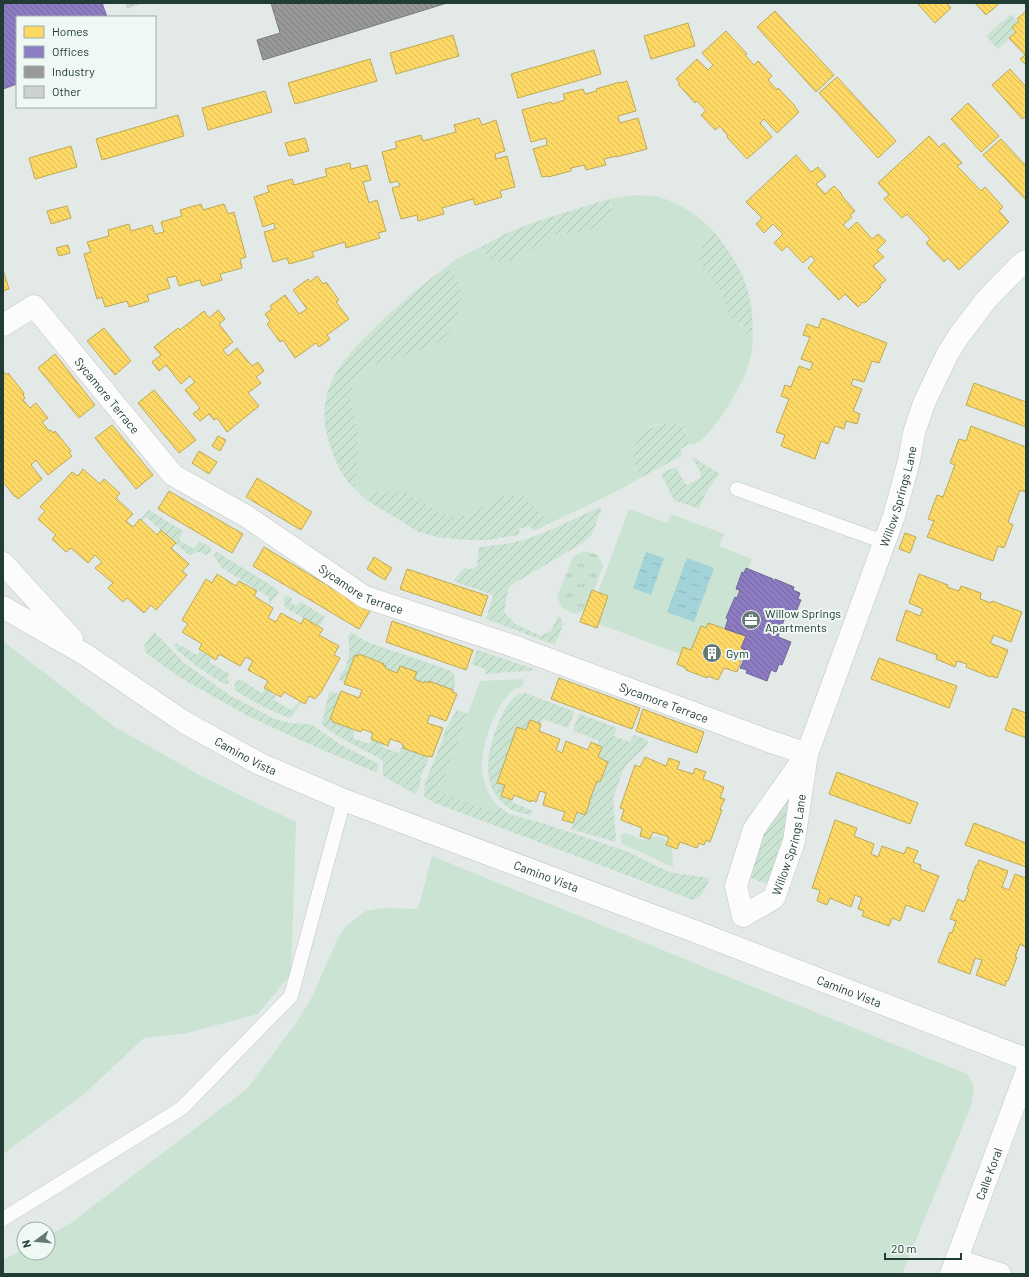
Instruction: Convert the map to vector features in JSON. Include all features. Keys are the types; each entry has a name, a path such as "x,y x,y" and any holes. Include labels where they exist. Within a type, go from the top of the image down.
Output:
{"street":[{"name":"Willow Springs Lane","path":"807,754 754,829 736,886 743,916 774,898 794,841 807,754 900,494 914,433 924,403 947,355 958,337 986,300 1019,266 1026,261"},
{"name":"Sycamore Terrace","path":"3,325 34,306 173,475 246,516 365,597 516,647 715,722 807,754"},
{"name":"Camino Vista","path":"3,563 86,655"},
{"name":"Camino Vista","path":"3,607 86,655 184,722 260,764 344,800 730,945 1026,1059"},
{"path":"730,945 743,916"},
{"name":"Calle Koral","path":"954,1267 1026,1073"},
{"path":"954,1267 1000,1274"}],"lane":[{"path":"737,489 884,542"},
{"path":"3,1219 182,1108 291,996 344,800"}],"green space":[{"path":"1011,14 1022,27 998,49 986,36"},
{"path":"634,195 659,197 684,207 703,221 714,232 706,240 706,271 714,279 721,291 730,317 753,336 751,357 744,378 724,413 715,425 698,442 691,445 684,428 666,423 658,424 652,427 641,436 635,448 635,464 642,477 615,492 536,530 532,530 531,528 549,521 496,498 472,515 450,517 407,493 374,492 365,499 355,489 357,476 358,433 350,402 351,391 362,372 371,365 432,347 457,280 446,267 456,259 481,247 485,254 514,259 531,249 543,238 560,233 570,234 612,206 609,199"},
{"path":"609,199 611,212 610,218 606,224 575,233 550,235 544,238 524,255 510,261 504,262 491,259 481,247 509,232 535,222"},
{"path":"714,232 732,256 745,282 751,305 753,336 741,324 733,321 730,317 721,291 701,265 701,249 706,240"},
{"path":"446,267 457,280 462,294 455,324 443,338 432,347 371,365 362,372 351,391 350,402 358,433 357,476 355,489 346,479 334,457 325,425 325,407 328,391 334,376 343,362 367,335 415,291"},
{"path":"668,423 681,426 687,435 690,444 680,449 682,454 681,456 642,477 637,469 634,459 637,441 647,430"},
{"path":"692,457 720,474 703,498 699,509 674,500 662,476 662,473 676,467 685,484 688,485 700,478 701,473"},
{"path":"374,492 407,493 450,517 472,515 496,498 510,495 523,495 549,522 531,528 530,526 519,529 520,533 518,535 488,540 467,540 438,537 419,532 365,499"},
{"path":"600,507 601,511 593,532 587,539 511,585 508,590 504,612 515,624 541,636 551,631 558,616 560,617 563,625 555,645 486,619 493,595 453,581 464,568 472,569 477,566 479,547 512,543 538,535"},
{"path":"629,509 667,523 671,514 724,534 719,546 752,559 710,665 588,620"},
{"path":"149,510 183,531 179,540 194,549 199,541 210,547 210,553 205,555 198,552 190,556 146,517 141,522 140,520"},
{"path":"584,551 598,555 603,567 586,610 575,614 562,608 557,597 573,557"},
{"path":"217,552 277,589 279,593 272,600 271,605 268,606 270,602 268,599 269,597 221,567 214,556"},
{"path":"287,595 292,598 291,602 296,606 301,602 325,617 319,627 284,607 285,605 283,599"},
{"path":"154,632 184,663 231,696 273,718 288,723 309,724 314,726 341,745 377,763 379,765 377,771 375,772 302,741 248,716 181,678 146,653 144,646"},
{"path":"351,632 367,642 452,671 455,680 454,695 346,684 339,680 348,659 348,636"},
{"path":"3,640 115,727 205,778 296,822 291,974 258,1014 187,1033 144,1038 84,1094 3,1154"},
{"path":"176,643 197,655 200,651 211,658 209,662 230,674 227,679 229,682 228,684 224,684 195,665 176,649"},
{"path":"477,650 537,670 486,674 485,669 472,664"},
{"path":"523,679 524,681 522,686 513,691 505,699 498,710 487,735 484,748 482,770 487,790 498,806 495,813 439,792 480,681"},
{"path":"241,680 262,693 265,689 276,696 274,700 291,710 300,701 302,702 290,718 261,706 234,690 236,681"},
{"path":"333,692 341,695 355,729 353,738 369,744 372,738 384,743 382,747 399,753 403,744 430,755 421,776 420,786 415,794 383,776 383,762 379,758 339,737 322,725 329,693"},
{"path":"525,693 573,711 574,713 568,728 543,719 506,784 503,796 513,800 512,802 533,811 530,815 512,810 502,802 490,783 488,772 490,749 502,714 513,698"},
{"path":"457,710 468,714 439,792 495,813 498,806 509,814 542,823 626,851 667,871 710,878 703,891 693,900 435,803 424,797 425,783 443,739 445,730"},
{"path":"582,713 583,715 617,728 614,736 630,742 634,735 648,740 647,745 627,764 623,770 613,799 615,842 571,829 601,762 591,758 599,741 577,732 575,733 573,729 579,715"},
{"path":"786,803 790,804 784,844 769,882 765,883 749,877 763,834"},
{"path":"626,833 644,840 657,836 664,838 672,849 673,867 621,843 621,835"},
{"path":"432,856 967,1074 974,1086 971,1106 902,1274 3,1274 3,1260 16,1253 16,1261 56,1261 56,1231 71,1223 248,1088 296,1023 312,997 341,933 347,925 366,911 382,908 418,909"}],"water":[{"path":"646,552 664,558 651,595 633,588"},
{"path":"687,558 714,568 694,622 667,612"}],"building: Homes":[{"path":"917,3 947,3 951,8 935,23"},
{"path":"975,3 1000,3 986,15"},
{"path":"775,11 834,75 816,92 757,27"},
{"path":"1026,11 1026,65 1020,59 1025,55 1009,38 1016,32 1012,27 1019,21 1017,19"},
{"path":"688,23 695,46 651,59 644,36"},
{"path":"726,31 747,54 745,55 754,65 758,61 772,76 768,80 777,90 778,88 799,112 777,133 764,119 760,123 772,137 747,159 727,137 728,136 720,126 715,130 701,115 706,111 697,101 695,103 678,84 680,83 676,79 697,59 708,70 713,65 702,53"},
{"path":"453,35 459,56 396,74 390,53"},
{"path":"594,50 601,74 518,98 511,74"},
{"path":"370,59 377,81 295,104 288,83"},
{"path":"1010,69 1026,87 1026,116 1022,119 992,85"},
{"path":"837,77 896,141 878,158 819,93"},
{"path":"627,81 636,111 618,116 620,123 638,118 647,149 604,159 606,165 586,170 584,165 571,168 571,171 548,177 542,177 533,149 547,145 546,138 531,142 522,110 551,102 552,104 565,100 563,94 583,89 585,94 597,91 596,89"},
{"path":"265,91 272,112 208,130 202,108"},
{"path":"968,103 999,136 981,152 951,119"},
{"path":"178,115 184,136 102,160 96,139"},
{"path":"479,118 482,125 496,120 505,151 495,154 496,159 507,156 515,187 500,191 502,197 475,205 473,199 442,208 444,214 418,221 417,215 401,219 392,188 400,186 398,181 390,183 382,152 397,148 395,142 421,135 423,141 456,132 454,125"},
{"path":"929,136 939,147 944,143 962,163 957,166 981,191 985,187 1003,207 999,211 1009,222 959,270 948,258 944,262 926,243 930,239 907,214 902,218 884,199 889,195 878,183"},
{"path":"305,138 309,151 289,156 285,143"},
{"path":"1001,139 1026,166 1026,200 983,155"},
{"path":"71,146 77,167 35,179 29,158"},
{"path":"796,155 811,172 818,167 826,176 816,184 825,194 834,186 855,211 850,215 852,217 843,225 848,230 857,222 872,239 878,234 886,241 877,250 884,257 873,266 886,280 865,303 863,302 858,307 845,294 839,300 808,268 815,260 811,256 803,263 787,246 782,251 774,243 783,234 773,224 764,233 756,224 762,218 746,202"},
{"path":"350,163 351,169 367,165 371,180 363,182 369,203 377,200 386,231 378,233 380,238 346,248 345,242 312,252 314,257 289,264 287,258 273,262 264,232 275,229 274,223 263,227 254,197 269,192 267,186 292,179 294,185 327,176 325,169"},
{"path":"201,204 203,210 224,204 228,214 234,212 246,257 240,259 242,268 220,274 222,280 202,286 200,280 179,286 176,276 167,278 170,288 147,295 149,301 129,307 127,301 105,307 102,297 97,299 84,254 91,252 87,242 109,236 108,230 129,224 131,231 152,225 155,234 164,232 161,222 182,216 180,210"},
{"path":"67,206 71,218 51,224 47,211"},
{"path":"68,245 70,253 59,256 56,248"},
{"path":"3,270 9,289 3,291"},
{"path":"317,276 323,284 326,282 339,300 336,302 349,319 327,335 330,339 319,347 316,343 295,358 283,340 280,342 267,324 270,321 265,314 272,309 270,306 285,295 299,314 307,309 293,290 308,279 310,282"},
{"path":"218,310 225,319 219,324 233,342 223,350 228,356 237,348 252,366 258,362 264,371 256,377 261,383 248,393 259,406 227,432 217,418 214,420 209,414 200,421 193,414 200,408 185,390 195,382 190,376 181,384 166,365 159,371 152,362 161,355 154,347 178,328 180,330 204,311 209,318"},
{"path":"822,318 887,343 879,363 872,361 864,382 853,379 851,385 862,389 853,411 860,414 857,424 846,421 844,429 835,426 828,444 821,441 815,459 781,446 785,435 776,432 789,399 781,396 785,385 791,387 799,366 810,370 813,363 801,359 810,337 803,335 807,324 818,328"},
{"path":"104,328 131,361 115,375 87,341"},
{"path":"55,354 95,405 79,418 38,368"},
{"path":"4,372 6,375 8,373 24,393 23,395 25,398 23,400 30,408 36,403 48,418 42,422 49,431 51,430 53,433 55,431 71,451 69,453 72,456 48,475 36,460 31,465 42,479 18,499 3,482"},
{"path":"974,383 1026,402 1026,427 966,405"},
{"path":"154,390 196,440 179,453 138,403"},
{"path":"112,425 153,475 136,489 95,438"},
{"path":"971,426 1026,447 1026,490 1025,492 1020,490 1008,522 1013,525 1004,548 998,546 993,561 927,537 934,521 928,519 937,495 943,497 955,465 950,463 959,439 966,441"},
{"path":"218,436 226,440 220,451 212,446"},
{"path":"199,451 217,462 209,474 192,463"},
{"path":"83,469 100,484 104,479 120,493 116,498 133,514 126,521 133,527 140,519 157,535 161,530 176,543 171,548 189,564 182,571 187,575 156,610 151,605 144,613 127,598 123,602 108,588 113,583 95,568 102,562 95,555 88,563 71,548 66,552 52,539 56,535 38,519 45,511 40,507 72,472 78,476"},
{"path":"257,478 312,512 301,530 246,497"},
{"path":"169,491 243,534 232,553 158,509"},
{"path":"905,533 916,537 910,553 899,549"},
{"path":"264,547 370,611 359,629 253,566"},
{"path":"374,557 392,568 385,580 367,569"},
{"path":"407,569 488,596 481,616 400,589"},
{"path":"217,574 236,586 239,581 257,591 254,596 273,608 268,618 276,622 281,613 301,624 304,618 323,629 319,635 339,646 334,655 340,658 321,692 315,699 309,696 305,704 284,692 281,697 264,688 268,681 248,670 253,661 246,657 240,666 219,654 216,660 199,649 202,644 182,632 188,624 182,620 206,579 212,583"},
{"path":"919,574 948,585 947,587 959,591 961,586 981,593 980,599 991,603 992,601 1022,612 1011,642 994,635 990,643 1008,650 997,678 990,677 966,667 967,664 957,661 955,667 936,659 937,655 896,640 906,610 920,616 923,609 909,603"},
{"path":"592,590 608,596 597,628 580,622"},
{"path":"392,621 473,650 466,670 386,642"},
{"name":"Gym","path":"708,623 746,636 741,648 745,650 737,672 724,668 718,680 708,676 707,678 686,670 686,668 677,664 683,647 691,650 701,626 706,628"},
{"path":"359,654 384,664 383,665 386,666 385,668 397,673 400,666 417,672 414,679 424,683 425,681 429,683 429,681 453,690 453,692 457,694 446,721 430,715 427,723 443,728 432,757 403,748 404,746 402,743 390,739 388,746 371,739 373,733 362,729 361,732 333,722 333,720 330,719 341,691 359,698 362,690 344,684 355,655 358,656"},
{"path":"879,658 957,686 949,708 871,679"},
{"path":"559,678 640,708 632,729 551,699"},
{"path":"1013,708 1026,713 1026,738 1005,730"},
{"path":"643,709 704,732 697,753 636,731"},
{"path":"530,720 541,724 539,731 560,739 556,750 562,753 566,741 588,750 591,742 602,747 598,757 608,762 600,782 597,781 585,815 577,812 573,823 562,820 565,812 543,805 546,793 540,791 536,802 532,800 531,802 514,795 512,800 501,796 505,785 497,783 517,727 526,730"},
{"path":"645,757 666,766 669,758 680,762 677,769 693,774 695,768 706,772 703,779 724,787 720,798 725,799 720,809 722,810 710,842 706,840 704,845 699,843 697,848 680,842 677,849 666,845 669,837 653,832 650,839 640,836 642,828 621,820 624,809 620,808 635,765 640,767"},
{"path":"837,772 918,803 910,824 829,794"},
{"path":"835,820 857,828 854,836 874,844 871,854 878,857 882,846 904,854 907,847 918,851 913,862 921,865 920,869 939,876 924,912 906,905 900,921 892,918 889,926 862,916 864,911 858,909 862,898 855,895 851,907 830,898 827,905 817,901 820,890 812,888"},
{"path":"974,823 1026,843 1026,867 965,845"},
{"path":"979,860 1008,871 1002,887 1009,890 1015,874 1026,878 1026,945 1025,947 1020,944 1015,957 1017,957 1005,986 976,975 982,960 975,958 970,974 938,962 956,921 950,919 958,899 964,902 969,889 967,889"}],"building: Offices":[{"path":"3,3 102,3 107,16 16,16 16,84 3,89"},
{"path":"746,568 773,579 772,582 775,579 794,587 793,590 800,593 798,599 801,600 793,619 785,617 778,637 791,642 782,665 779,664 776,672 771,670 767,681 746,673 747,670 740,668 745,657 743,656 745,650 741,648 746,636 725,629 728,619 726,618 735,597 737,598 740,590 736,589 742,572 744,573"}],"building: Industry":[{"path":"271,3 447,3 263,60 257,40 280,33"}],"building: Other":[{"path":"126,3 143,3 127,8"}],"place":[{"name":"Willow Springs Apartments","path":"751,620"},
{"name":"Gym","path":"712,653"}]}
